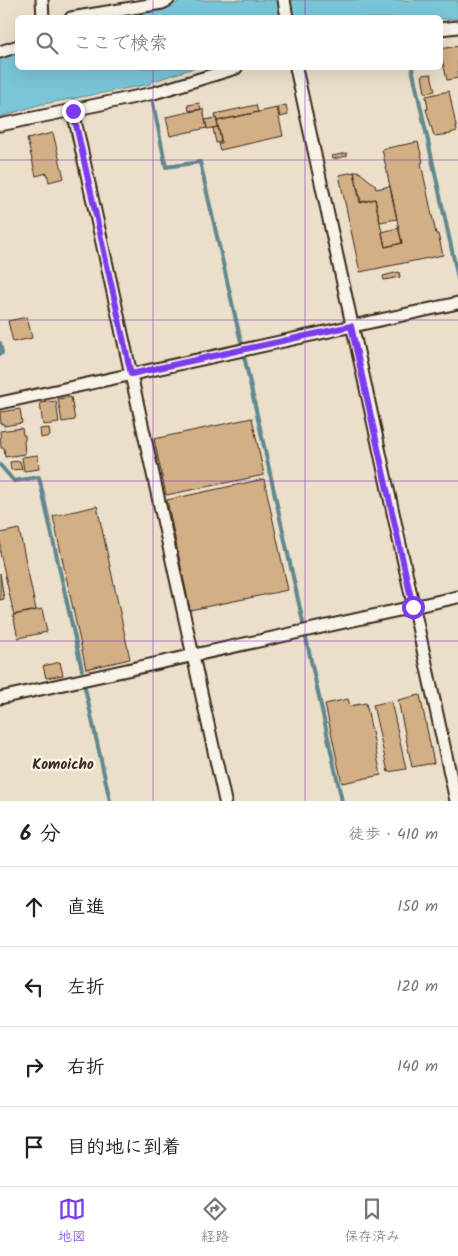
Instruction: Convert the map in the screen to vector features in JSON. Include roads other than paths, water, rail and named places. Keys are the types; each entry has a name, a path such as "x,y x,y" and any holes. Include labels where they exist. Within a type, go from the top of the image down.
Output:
{"street":[{"path":"42,0 43,15"},
{"path":"89,15 162,3 168,0"},
{"path":"284,0 286,15"},
{"path":"443,29 458,27"},
{"path":"0,52 15,47"},
{"path":"0,125 154,93 229,70"},
{"path":"296,70 456,801"},
{"path":"73,111 225,801"},
{"path":"0,403 458,303"},
{"path":"0,698 458,597"}],"water":[{"path":"183,0 458,0 458,19 443,19 443,15 128,15 163,9"},
{"path":"15,53 15,70 188,70 151,82 150,84 38,105 0,117 0,58"}],"waterway":[{"path":"412,70 458,278"},
{"path":"153,103 166,167 200,162 241,342"},
{"path":"0,343 2,353 0,354"},
{"path":"244,356 303,622"},
{"path":"0,465 14,481 39,477 82,670"},
{"path":"306,638 342,801"},
{"path":"85,688 110,801"}],"district":[{"name":"Komoicho","path":"63,764"}]}
